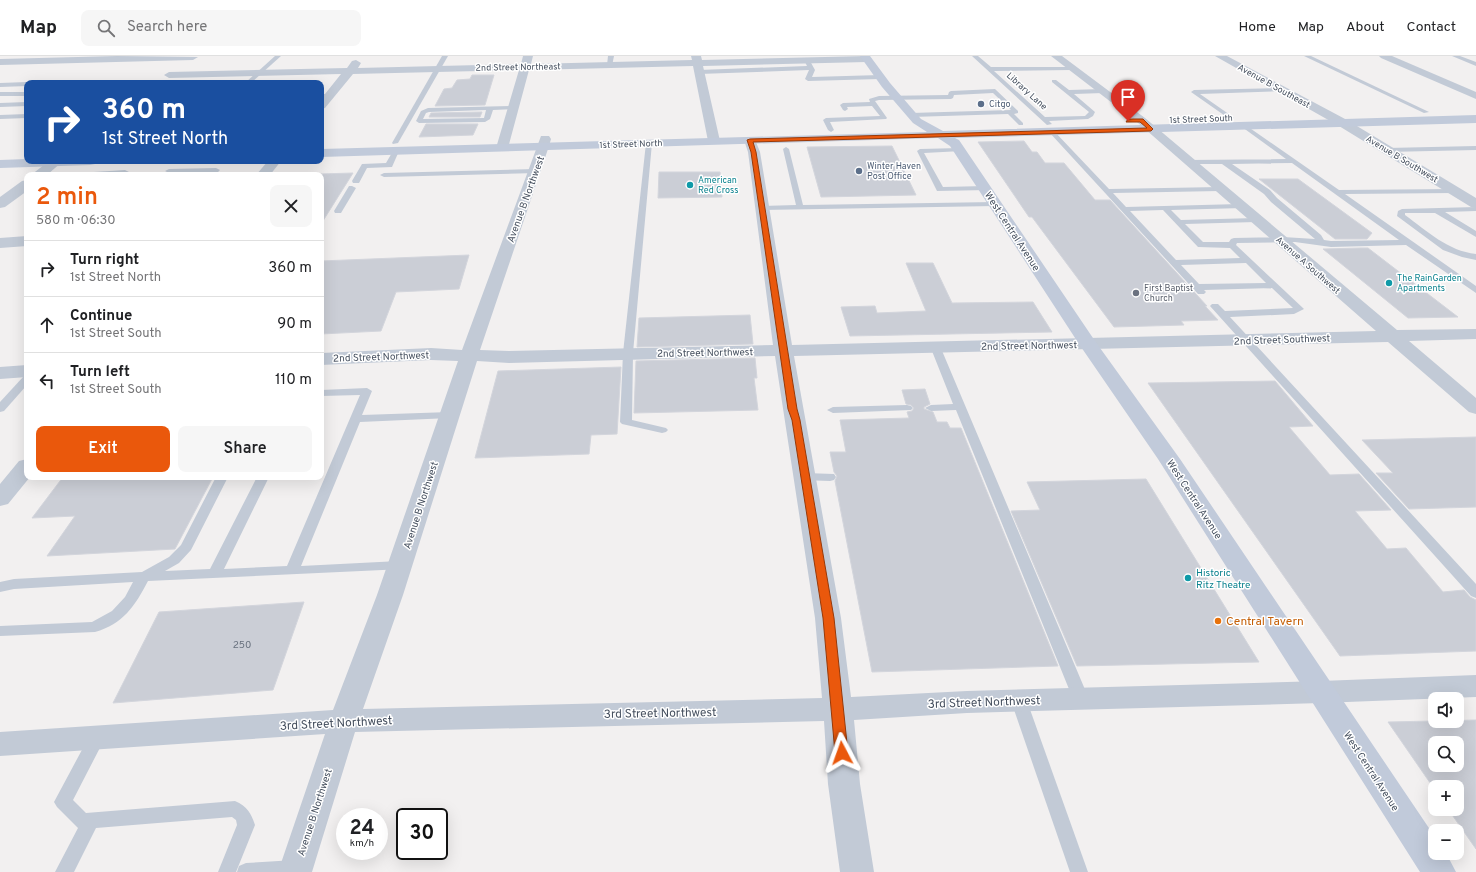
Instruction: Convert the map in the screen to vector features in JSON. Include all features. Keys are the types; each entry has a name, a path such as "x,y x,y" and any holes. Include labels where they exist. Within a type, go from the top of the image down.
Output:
{"main road":[{"path":"866,57 896,98 911,115 925,127"},
{"name":"1st Street South","path":"942,135 1048,125 1072,120 1146,125 1231,118 1476,111"},
{"name":"1st Street South","path":"925,127 1021,124 1244,126 1476,119"},
{"name":"1st Street North","path":"544,142 649,143 831,130 925,127"},
{"name":"West Central Avenue","path":"925,127 955,143 960,150 1088,344 1169,460 1439,872"},
{"name":"1st Street North","path":"324,153 396,147 544,142 713,138 750,140 942,135"},
{"name":"1st Street North","path":"324,144 396,147"},
{"path":"0,155 24,154"},
{"path":"0,164 24,163"}],"street":[{"path":"325,96 362,56"},
{"name":"Avenue A Southwest","path":"1056,56 1146,125 1476,408"},
{"name":"Avenue B Southeast","path":"1220,56 1328,115"},
{"path":"1384,56 1476,96"},
{"path":"0,62 20,61 31,58 194,57"},
{"path":"163,80 194,57"},
{"name":"2nd Street Northeast","path":"169,75 438,68 526,61 611,60 697,63 780,58 809,64 833,58 866,57"},
{"path":"6,75 31,58"},
{"path":"503,144 526,61"},
{"path":"697,63 713,138"},
{"name":"Avenue B Southwest","path":"1328,115 1476,204"},
{"path":"750,140 754,152 792,409 796,420 828,618 838,709 844,784 857,872"},
{"name":"Avenue B Northwest","path":"295,870 344,721 399,566 469,356 544,142"},
{"path":"43,172 53,164"},
{"path":"265,172 272,164"},
{"path":"0,204 24,188"},
{"path":"0,242 24,242"},
{"name":"2nd Street Southwest","path":"1088,344 1476,334"},
{"name":"2nd Street Northwest","path":"324,359 431,354 509,357 935,346 1088,344"},
{"path":"0,373 24,372"},
{"path":"0,499 24,470"},
{"name":"3rd Street Northwest","path":"0,744 344,721 838,709 1019,701 1476,686"}],"lane":[{"path":"251,80 278,56"},
{"path":"338,211 365,166 389,165 396,147 430,82 431,77 445,56"},
{"name":"Library Lane","path":"975,56 1036,112 1107,191 1199,289 1275,285"},
{"path":"1306,56 1426,112"},
{"path":"1455,56 1476,64"},
{"path":"697,63 809,64 812,70 809,81 880,77"},
{"path":"990,69 1071,68"},
{"path":"1054,81 1092,112 1091,116 1072,120"},
{"path":"0,85 24,84"},
{"path":"1231,118 1194,92 1282,90"},
{"path":"831,130 826,120 884,118 871,100 879,98 951,97 951,93 995,91 1021,124"},
{"path":"1068,92 1103,91"},
{"path":"0,94 24,94"},
{"path":"948,97 959,109"},
{"path":"930,98 935,103"},
{"path":"0,105 24,104"},
{"path":"852,119 843,105 861,108 874,104"},
{"path":"490,108 487,119 485,120 419,121 423,112 428,110 490,108 513,108"},
{"path":"861,108 872,126"},
{"path":"939,108 944,114"},
{"path":"911,115 944,114 959,109 1036,112"},
{"path":"0,117 24,116"},
{"path":"1244,126 1476,290"},
{"path":"649,143 628,353 626,422 662,430"},
{"path":"1387,150 1476,148"},
{"path":"786,149 800,207"},
{"path":"960,150 920,151 940,189 985,188"},
{"path":"1224,161 1267,192 1274,200 1318,237 1320,241"},
{"path":"1188,162 1292,161"},
{"path":"169,171 216,170 214,172"},
{"path":"384,175 534,171"},
{"path":"1107,191 1220,189"},
{"path":"1336,192 1454,191"},
{"path":"762,208 995,204"},
{"path":"1124,209 1240,206"},
{"path":"1165,208 1201,245 1232,245 1299,309 1294,311 1218,310 1476,593"},
{"path":"1436,210 1476,236"},
{"path":"1476,210 1402,212 1402,216 1449,250 1469,257 1476,257"},
{"path":"1178,222 1256,220"},
{"path":"1232,245 1234,241 1279,240 1320,241 1341,244 1408,242"},
{"path":"1174,262 1248,260"},
{"path":"935,346 1081,699"},
{"path":"0,409 24,382"},
{"path":"292,570 367,391 324,393"},
{"path":"931,408 960,407"},
{"path":"834,410 906,408"},
{"path":"355,419 450,415"},
{"path":"805,477 830,477"},
{"path":"0,631 95,627 117,615 131,600 143,577 174,560 186,547 220,480"},
{"path":"215,574 262,480"},
{"path":"0,587 14,584 143,577 399,566"},
{"path":"1019,701 1079,872"},
{"path":"64,872 88,826 63,802 97,738"},
{"path":"83,821 235,809 243,816 246,825 227,872"},
{"path":"246,872 295,870"}],"building":[{"path":"472,75 494,75 485,105 435,106 444,89 452,88 457,80 470,79"},
{"path":"482,112 480,117 429,117 431,113"},
{"path":"426,124 478,124 473,135 419,137"},
{"path":"1024,141 1032,152 1037,152 1045,163 1064,163 1095,200 1110,200 1218,320 1181,321 1184,325 1114,327 1032,217 1029,217 978,142"},
{"name":"Winter Haven Post Office","path":"892,146 916,195 821,197 807,147"},
{"name":"American Red Cross","path":"659,172 720,172 722,197 658,198"},
{"path":"353,173 324,219 324,174"},
{"path":"1259,179 1298,179 1372,233 1367,239 1335,239"},
{"name":"The RainGarden Apartments","path":"1368,248 1458,317 1408,318 1323,249"},
{"path":"469,255 459,289 396,292 381,331 324,334 324,261"},
{"path":"906,263 933,263 952,303 1033,302 1052,332 850,336 841,307 875,306 877,313 926,311"},
{"path":"750,315 753,344 637,347 639,318"},
{"path":"755,358 757,378 754,378 758,410 634,413 636,361"},
{"path":"621,367 617,434 591,435 589,454 475,458 498,371"},
{"path":"1275,381 1313,426 1289,427 1330,475 1359,474 1391,510 1355,511 1387,549 1406,548 1443,592 1464,590 1470,597 1476,600 1476,651 1340,656 1148,383"},
{"path":"925,389 930,404 924,407 924,409 933,412 937,422 947,422 950,428 961,428 1058,666 872,672 835,481 837,476 834,472 830,452 846,452 840,420 909,418 907,412 912,411 914,408 911,405 906,404 902,390"},
{"path":"1476,437 1476,507 1409,509 1376,473 1393,473 1362,440"},
{"path":"1146,479 1259,662 1077,666 1011,511 1040,510 1027,482"},
{"path":"61,480 211,480 175,549 47,556 75,516 32,518"},
{"path":"304,602 273,690 113,703 159,612"},
{"path":"1464,720 1476,720 1476,849 1464,832 1464,824 1458,824 1453,816 1464,816 1464,780 1428,780 1388,722 1428,721 1428,728 1464,728"}],"place":[{"name":"Citgo","path":"981,104"},
{"name":"Winter Haven Post Office","path":"859,171"},
{"name":"American Red Cross","path":"690,185"},
{"name":"The RainGarden Apartments","path":"1389,283"},
{"name":"First Baptist Church","path":"1136,293"},
{"name":"Historic Ritz Theatre","path":"1188,578"},
{"name":"Central Tavern","path":"1218,621"}],"route":[{"path":"842,753 828,618 796,420 792,409 781,326 754,152 750,140 979,135 1151,129 1141,120 1128,121"}]}
